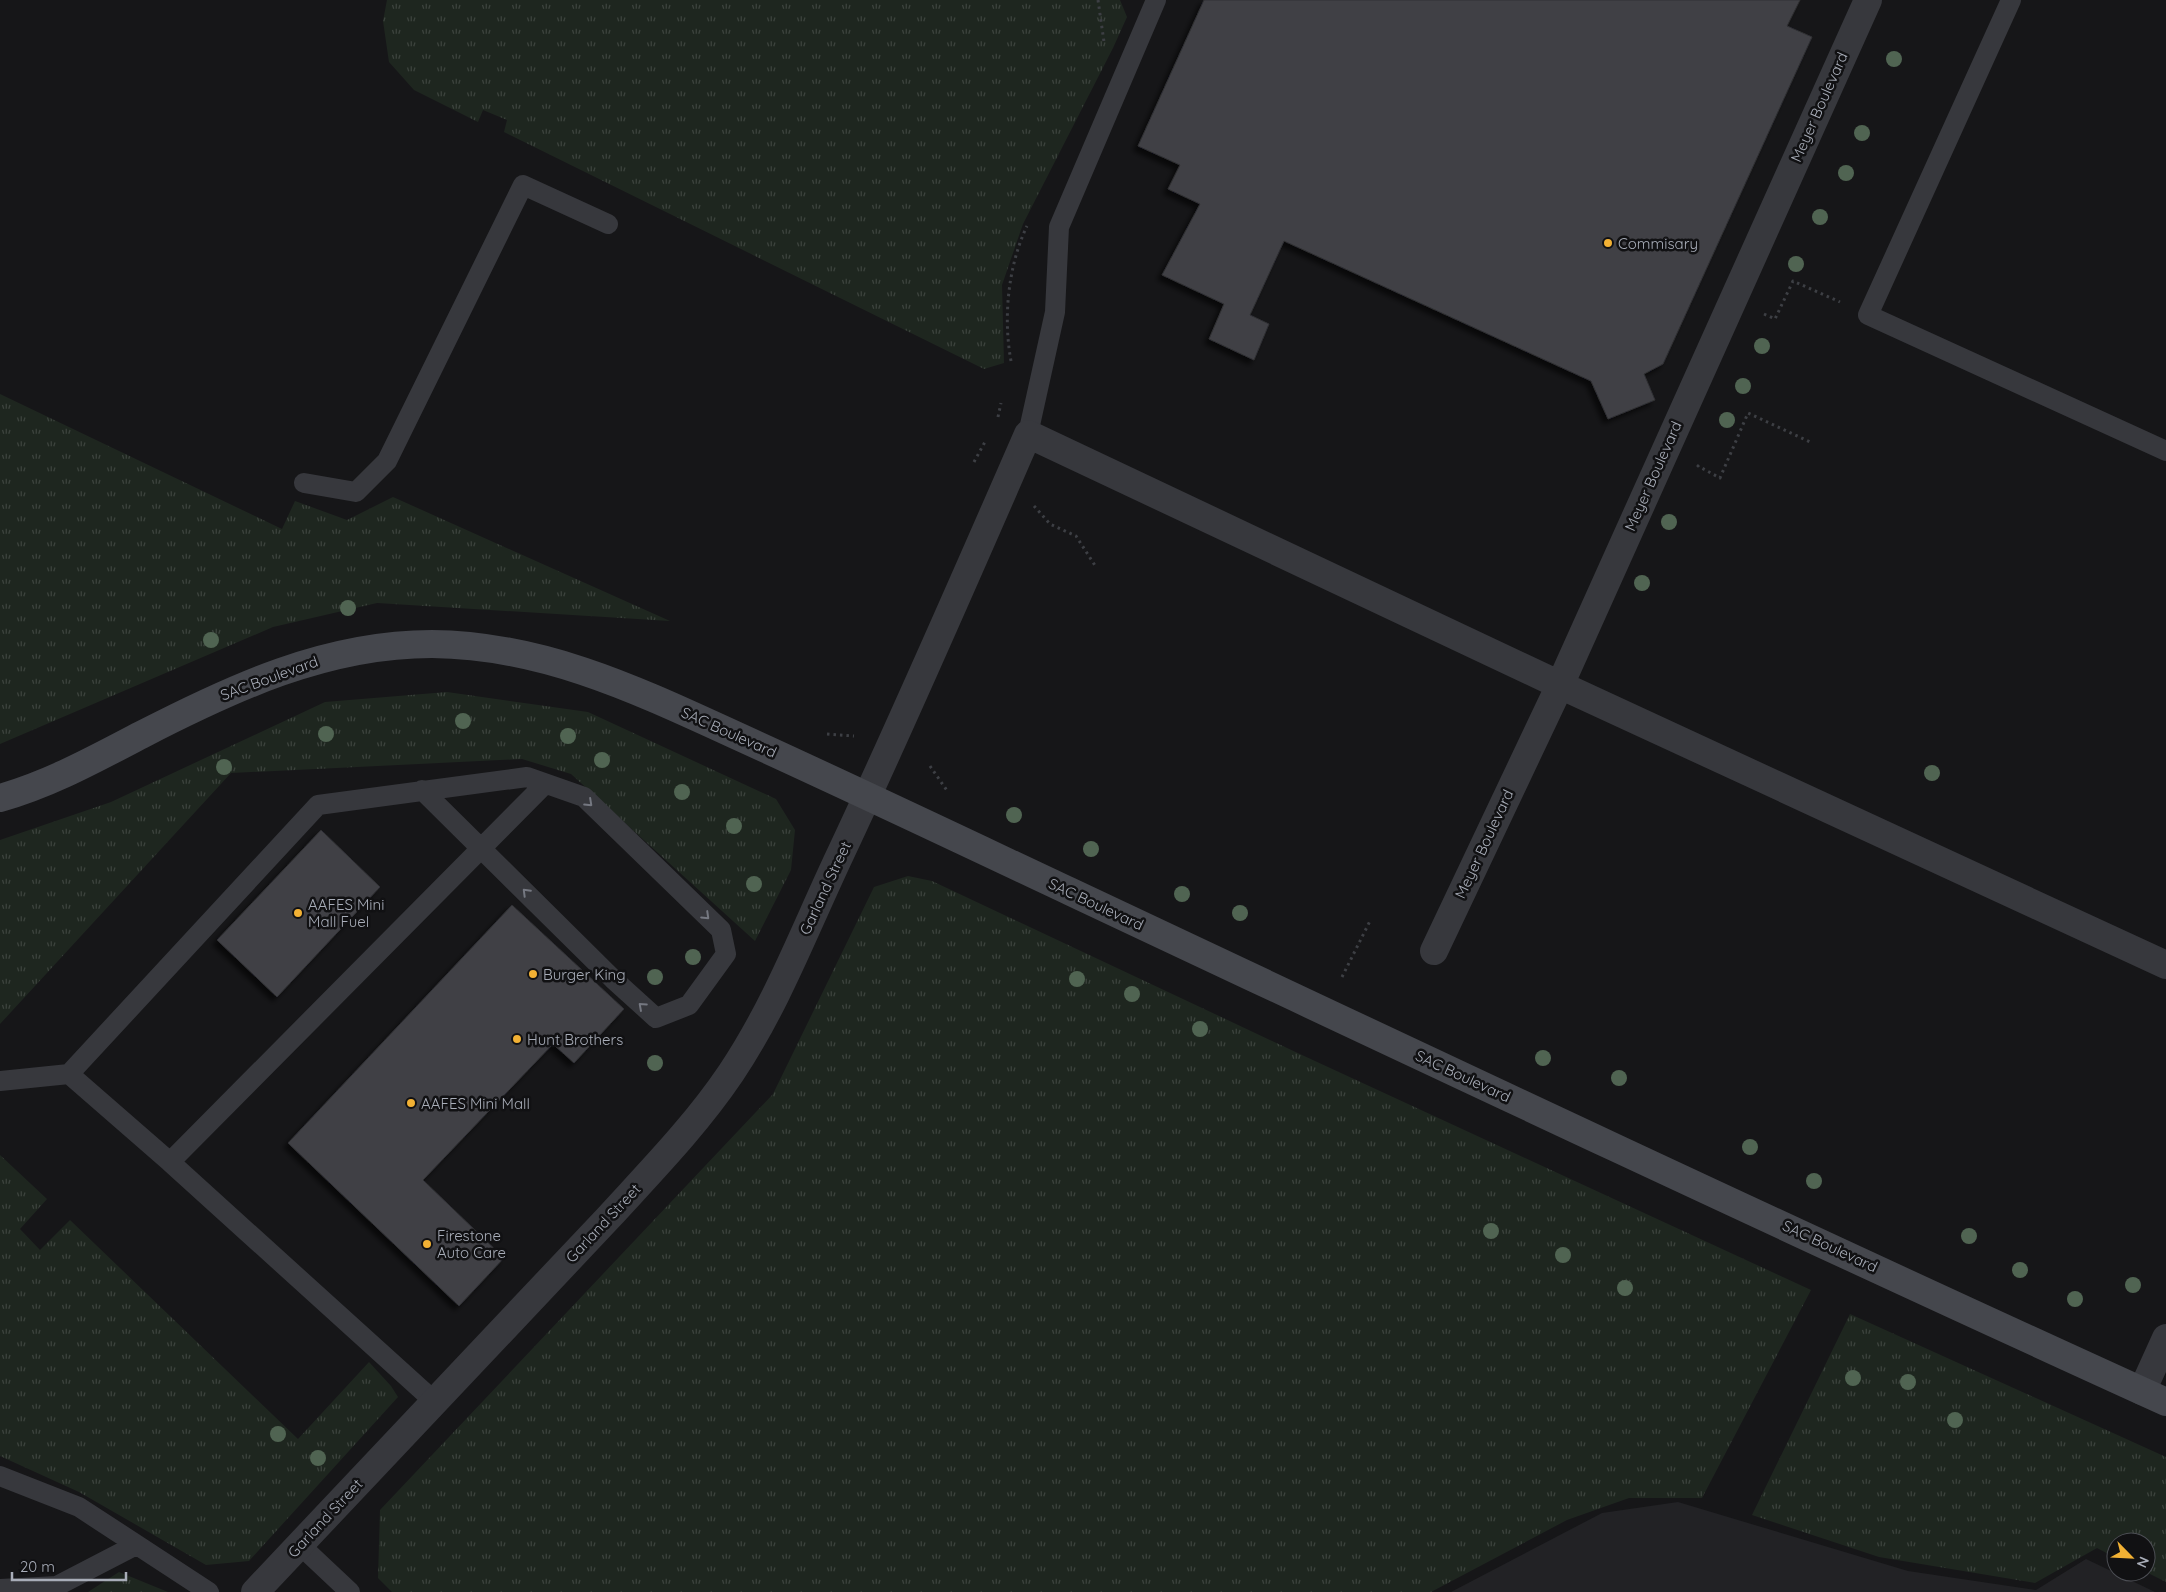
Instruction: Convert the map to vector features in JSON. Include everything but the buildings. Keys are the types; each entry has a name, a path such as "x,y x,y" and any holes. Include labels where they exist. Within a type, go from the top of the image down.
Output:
{"street":[{"name":"Meyer Boulevard","path":"1434,951 1560,685 1868,0"},
{"name":"Garland Street","path":"255,1592 609,1217 663,1157 730,1074 754,1034 786,972 869,796 1028,434"},
{"path":"1028,434 1560,685 2166,965"},
{"name":"SAC Boulevard","path":"0,798 21,792 76,769 210,700 273,673 328,656 385,647 429,644 480,647 533,655 588,671 645,694 869,796 1327,1013 2166,1402"},
{"path":"2142,1391 2166,1338"}],"lane":[{"path":"1028,434 1055,312 1059,228 1156,0"},
{"path":"2011,0 1868,315 2166,451"},
{"path":"304,483 356,492 387,461 523,185 608,224"},
{"path":"0,1081 68,1074 318,804 422,790 527,778 584,797 720,930 726,954 689,1005 656,1018 613,979 422,790"},
{"path":"170,1162 545,784"},
{"path":"68,1074 170,1162 435,1402"},
{"path":"0,1476 79,1507 209,1592"},
{"path":"0,1589 56,1586 136,1545"},
{"path":"300,1545 350,1592"}],"path":[{"path":"1732,299 1775,319 1793,281 1868,315"},
{"path":"1008,343 1012,366"},
{"path":"997,419 1002,401"},
{"path":"1702,457 1698,466 1720,478 1748,413 1810,442"},
{"path":"974,462 988,436"},
{"path":"1005,487 1032,503 1050,524 1076,536 1096,567"},
{"path":"828,734 854,736"},
{"path":"930,766 948,792"},
{"path":"1342,977 1370,921"}],"shaded area":[{"path":"1678,1502 1908,1571 2036,1590 2086,1559 2106,1569 2106,1582 2134,1582 2155,1592 1451,1592 1602,1513"}],"green space":[{"path":"387,0 1120,0 1127,17 1023,224 1002,285 1004,363 984,369 504,132 507,120 483,110 478,122 414,90 389,62 383,21"},
{"path":"0,394 282,529 295,501 347,520 393,497 670,621 377,603 273,627 0,744"},
{"path":"447,692 588,712 776,799 795,830 791,870 755,941 571,774 522,759 231,773 0,1024 0,840 111,802 325,702"},
{"path":"908,876 932,881 1302,1055 1811,1290 1702,1498 1629,1498 1567,1520 1431,1592 392,1592 378,1578 380,1510 773,1094 874,887"},
{"path":"0,1155 47,1199 20,1229 40,1250 70,1220 298,1439 369,1362 391,1386 398,1397 249,1561 206,1565 79,1492 0,1456"},
{"path":"1850,1314 2166,1457 2166,1582 2156,1577 2156,1532 2106,1532 2106,1553 2097,1548 2035,1583 1879,1557 1752,1515"},
{"path":"119,1572 168,1592 88,1592"}],"place":[{"name":"Commisary","path":"1608,243"},
{"name":"AAFES Mini Mall Fuel","path":"298,913"},
{"name":"Burger King","path":"533,974"},
{"name":"Hunt Brothers","path":"517,1039"},
{"name":"AAFES Mini Mall","path":"411,1103"},
{"name":"Firestone Auto Care","path":"427,1244"}]}
